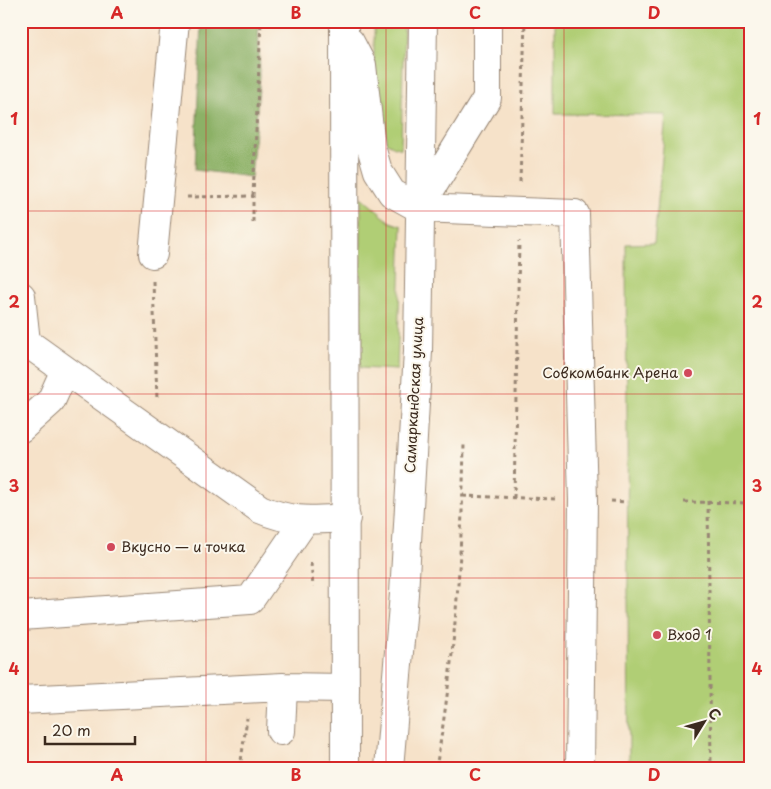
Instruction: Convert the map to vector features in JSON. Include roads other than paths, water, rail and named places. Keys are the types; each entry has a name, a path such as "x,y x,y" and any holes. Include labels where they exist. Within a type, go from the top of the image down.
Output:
{"main road":[{"path":"153,254 175,21"},
{"name":"Самаркандская улица","path":"389,768 404,594 418,351 423,21"},
{"path":"420,208 487,98 487,21"},
{"path":"344,27 362,65 371,147 378,171 392,193 420,208 575,214 583,500 580,768"},
{"path":"344,27 345,768"},
{"path":"21,296 23,341 260,509 282,518 306,520 346,518"},
{"path":"21,428 51,401 64,370"},
{"path":"21,616 250,600 306,520"},
{"path":"21,700 283,688 345,688"},
{"path":"281,730 283,688"}],"place":[{"name":"Совкомбанк Арена","path":"688,373"},
{"name":"Вкусно — и точка","path":"111,547"},
{"name":"Вход 1","path":"657,635"}]}
